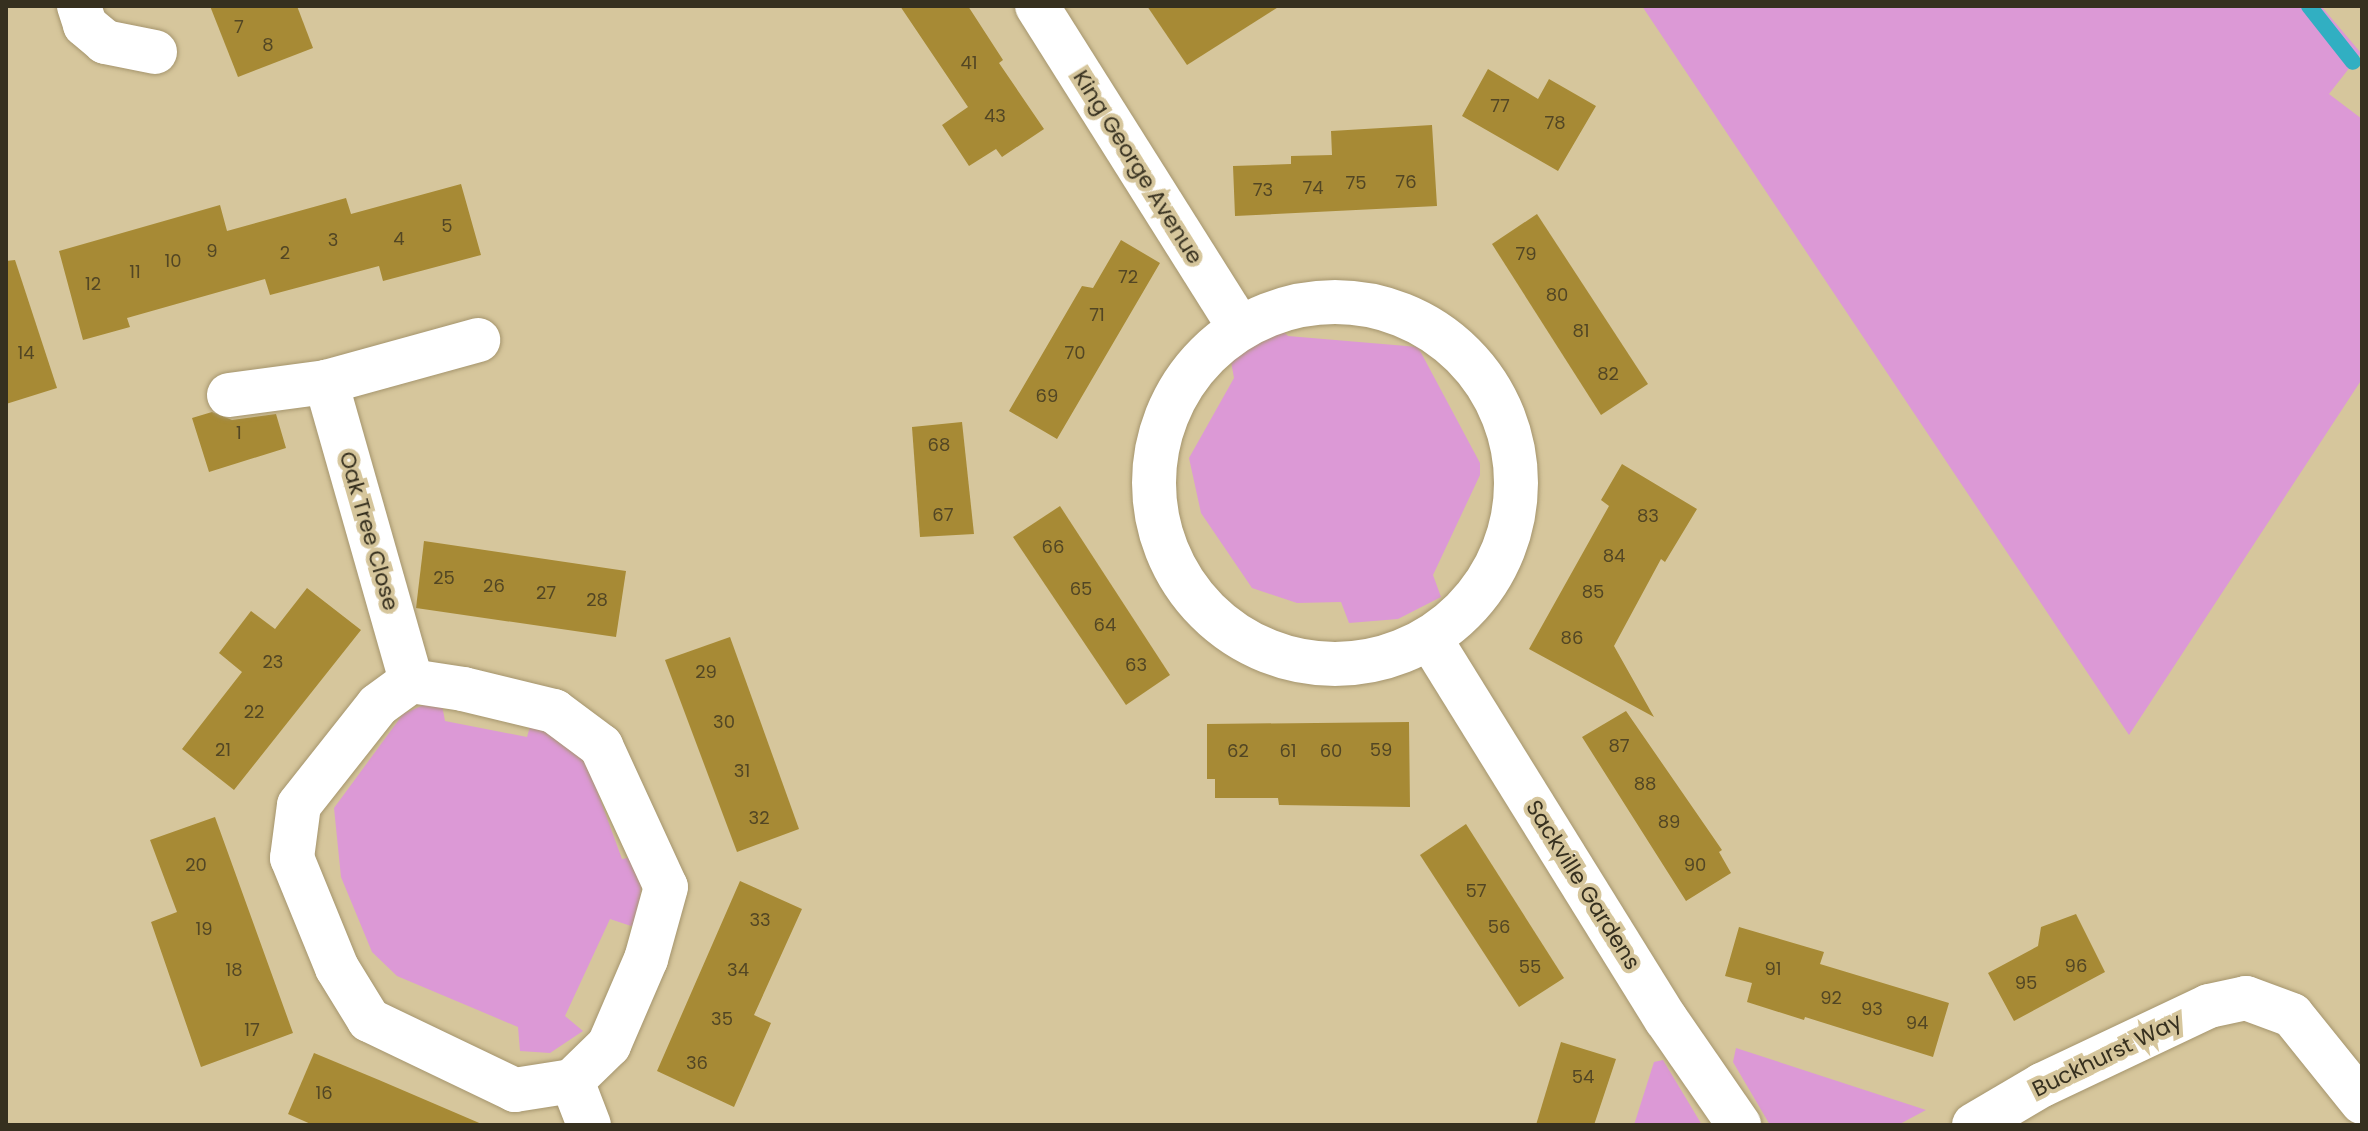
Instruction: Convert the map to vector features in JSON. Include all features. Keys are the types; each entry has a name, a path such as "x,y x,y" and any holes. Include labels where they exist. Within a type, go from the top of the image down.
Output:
{"street":[{"path":"79,6 85,25 105,42 155,52"},
{"name":"King George Avenue","path":"1037,6 1239,327"},
{"path":"1355,304 1417,318 1468,356 1500,412 1520,466 1512,522 1491,575 1456,623 1432,642 1381,663 1317,665 1262,650 1212,609 1170,552 1153,502 1151,455 1170,398 1202,354 1239,327 1294,305 1355,304"},
{"path":"229,395 326,382 478,340"},
{"name":"Oak Tree Close","path":"326,382 411,681"},
{"name":"Sackville Gardens","path":"1432,642 1679,1040 1739,1125"},
{"path":"411,681 463,689 554,711 601,746 666,887 646,959 609,1045 572,1081 515,1090 369,1020 337,968 292,858 299,805 378,705 411,681"},
{"name":"Buckhurst Way","path":"1974,1125 2042,1085 2209,1006 2246,998 2292,1015 2362,1102"},
{"path":"572,1081 589,1125"}],"shaded area":[{"path":"1642,6 2321,6 2361,53 2329,94 2362,119 2362,379 2129,735"},
{"path":"1275,323 1288,336 1418,347 1480,463 1480,475 1433,575 1441,597 1398,619 1349,623 1341,602 1297,603 1252,588 1201,513 1189,458 1234,378 1230,356 1250,337"},
{"path":"428,703 442,705 445,721 527,737 531,723 596,751 591,774 622,859 637,856 641,881 639,913 634,927 610,919 565,1016 583,1031 550,1053 520,1051 518,1027 397,976 372,952 341,877 334,808 403,714"},
{"path":"1736,1048 1926,1110 1898,1125 1770,1125 1733,1062"},
{"path":"1663,1060 1702,1125 1634,1125 1654,1062"}],"building":[{"path":"210,6 297,6 313,48 238,77"},
{"path":"900,6 968,6 1003,60 999,63 1044,129 1002,157 996,149 969,166 942,125 968,107"},
{"path":"1147,6 1280,6 1187,65"},
{"path":"1488,69 1538,99 1549,79 1596,106 1558,171 1462,116"},
{"path":"1432,125 1437,206 1235,216 1233,166 1291,164 1291,156 1332,155 1331,131"},
{"path":"461,184 481,255 383,281 379,266 270,295 265,279 127,318 130,327 83,340 59,251 220,205 227,231 346,198 351,214"},
{"path":"1537,214 1648,384 1601,415 1492,244"},
{"path":"1121,240 1160,263 1057,439 1009,411 1082,286 1093,288"},
{"path":"15,260 57,388 6,404 6,261"},
{"path":"212,412 232,420 276,414 286,448 209,472 192,418"},
{"path":"962,422 974,534 920,537 912,427"},
{"path":"1622,464 1697,509 1665,562 1661,559 1614,646 1654,717 1529,649 1609,506 1601,500"},
{"path":"1060,506 1170,675 1126,705 1013,537"},
{"path":"424,541 626,571 616,637 416,608"},
{"path":"307,588 361,630 234,790 182,749 242,672 219,653 251,611 275,629"},
{"path":"730,637 799,829 737,852 665,660"},
{"path":"1626,711 1722,850 1719,852 1731,873 1686,901 1582,737"},
{"path":"1409,722 1410,807 1279,805 1278,798 1215,798 1215,779 1207,779 1207,724"},
{"path":"215,817 293,1033 201,1067 151,922 177,912 150,840"},
{"path":"1466,824 1564,978 1519,1007 1420,855"},
{"path":"740,881 802,909 754,1015 771,1023 734,1107 657,1071"},
{"path":"2076,914 2105,972 2014,1021 1988,973 2038,946 2041,927"},
{"path":"1739,927 1824,952 1820,964 1949,1003 1933,1057 1747,1002 1752,983 1725,976"},
{"path":"1561,1042 1616,1059 1594,1125 1536,1125"},
{"path":"314,1053 484,1125 313,1125 288,1114"}],"waterway":[{"path":"2309,6 2353,62"}]}
